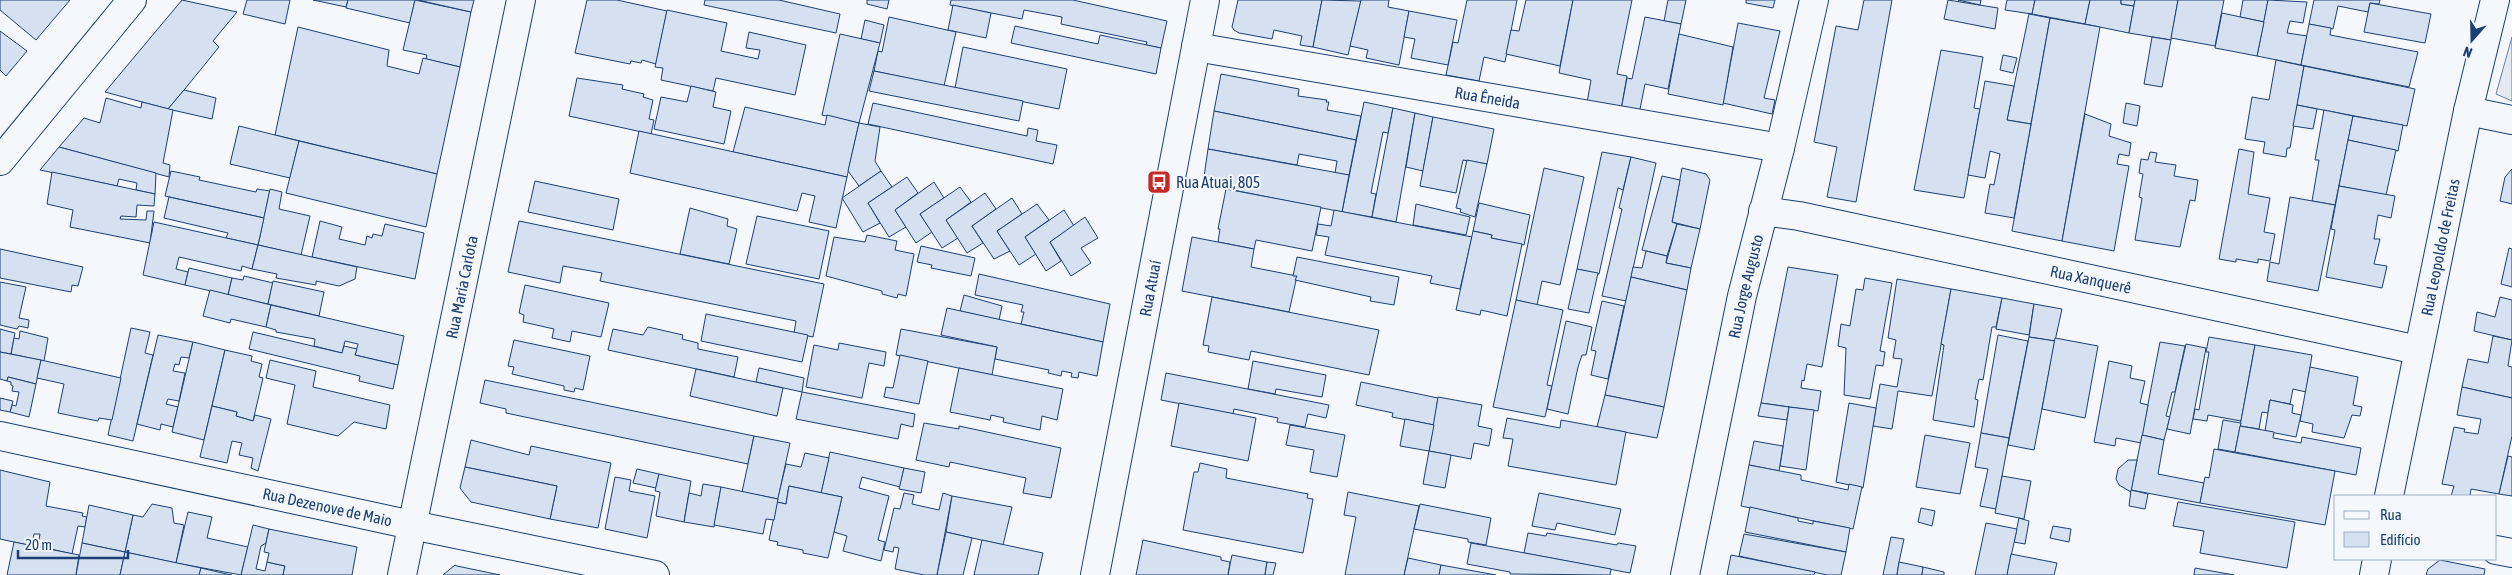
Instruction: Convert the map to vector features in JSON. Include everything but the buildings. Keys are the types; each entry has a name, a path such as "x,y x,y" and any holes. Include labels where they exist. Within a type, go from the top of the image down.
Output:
{"street":[{"path":"0,161 132,0"},
{"name":"Rua Maria Carlota","path":"402,575 522,0"},
{"name":"Rua Atuaí","path":"1095,575 1205,0"},
{"name":"Rua Jorge Augusto","path":"1685,575 1742,296 1780,148 1814,0"},
{"name":"Rua Leopoldo de Freitas","path":"2389,495 2468,111 2495,0"},
{"name":"Rua Êneida","path":"1196,47 1780,148"},
{"path":"2468,111 2512,120"},
{"name":"Rua Xanquerê","path":"1763,210 1799,216 2418,350"},
{"name":"Rua Dezenove de Maio","path":"0,436 412,525 656,575"},
{"path":"2497,550 2512,553"},
{"path":"2374,575 2377,560"}],"shaded area":[{"path":"2512,37 2512,101 2496,94"}],"place":[{"name":"Rua Atuai, 805","path":"1159,182"}]}
